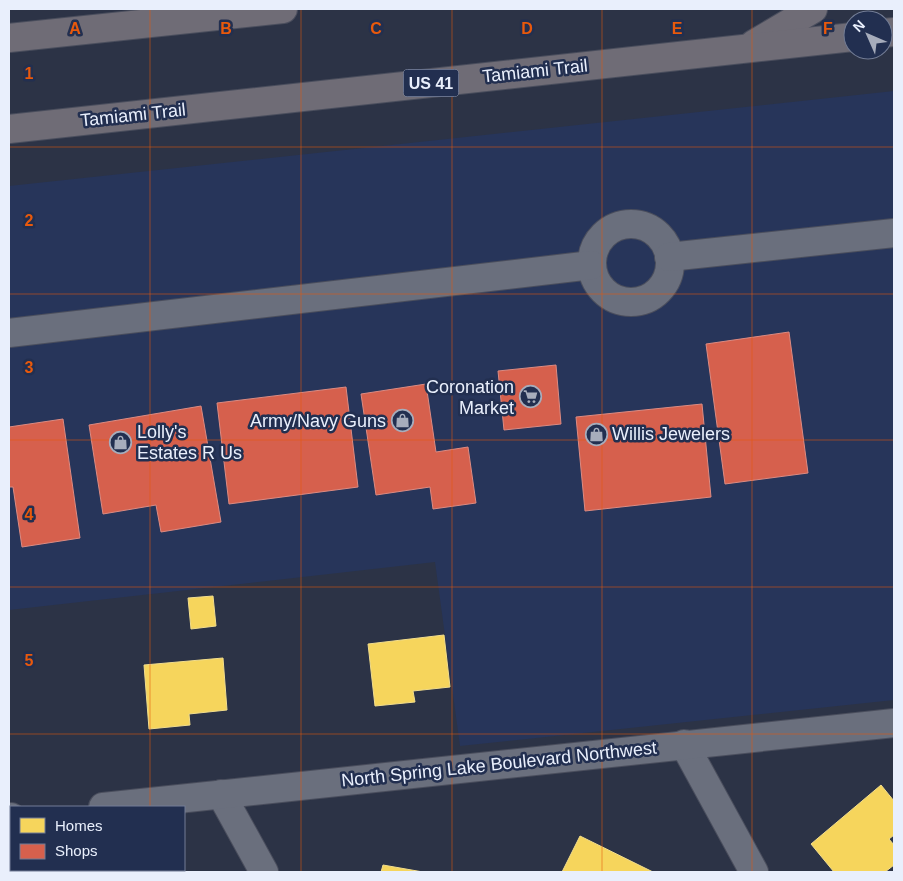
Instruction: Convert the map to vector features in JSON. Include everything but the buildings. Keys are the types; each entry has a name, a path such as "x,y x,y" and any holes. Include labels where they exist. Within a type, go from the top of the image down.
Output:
{"main road":[{"path":"9,38 283,9"},
{"path":"746,48 813,9"},
{"name":"Tamiami Trail","path":"9,129 843,38"}],"street":[{"path":"627,224 640,226 652,231 662,240 669,257 667,277 660,288 651,296 640,301 627,302 615,299 605,292 597,282 592,271 596,246 604,235 614,228 627,224"},
{"path":"669,257 894,233"},
{"path":"9,333 592,265"},
{"name":"North Spring Lake Boulevard Northwest","path":"112,806 894,722"},
{"path":"684,744 754,872"},
{"path":"221,794 264,872"}],"shaded area":[{"path":"894,91 894,700 460,746 435,562 9,610 9,186"}],"place":[{"name":"Coronation Market","path":"530,397"},
{"name":"Army/Navy Guns","path":"402,421"},
{"name":"Willis Jewelers","path":"596,434"},
{"name":"Lolly's Estates R Us","path":"121,442"}]}
